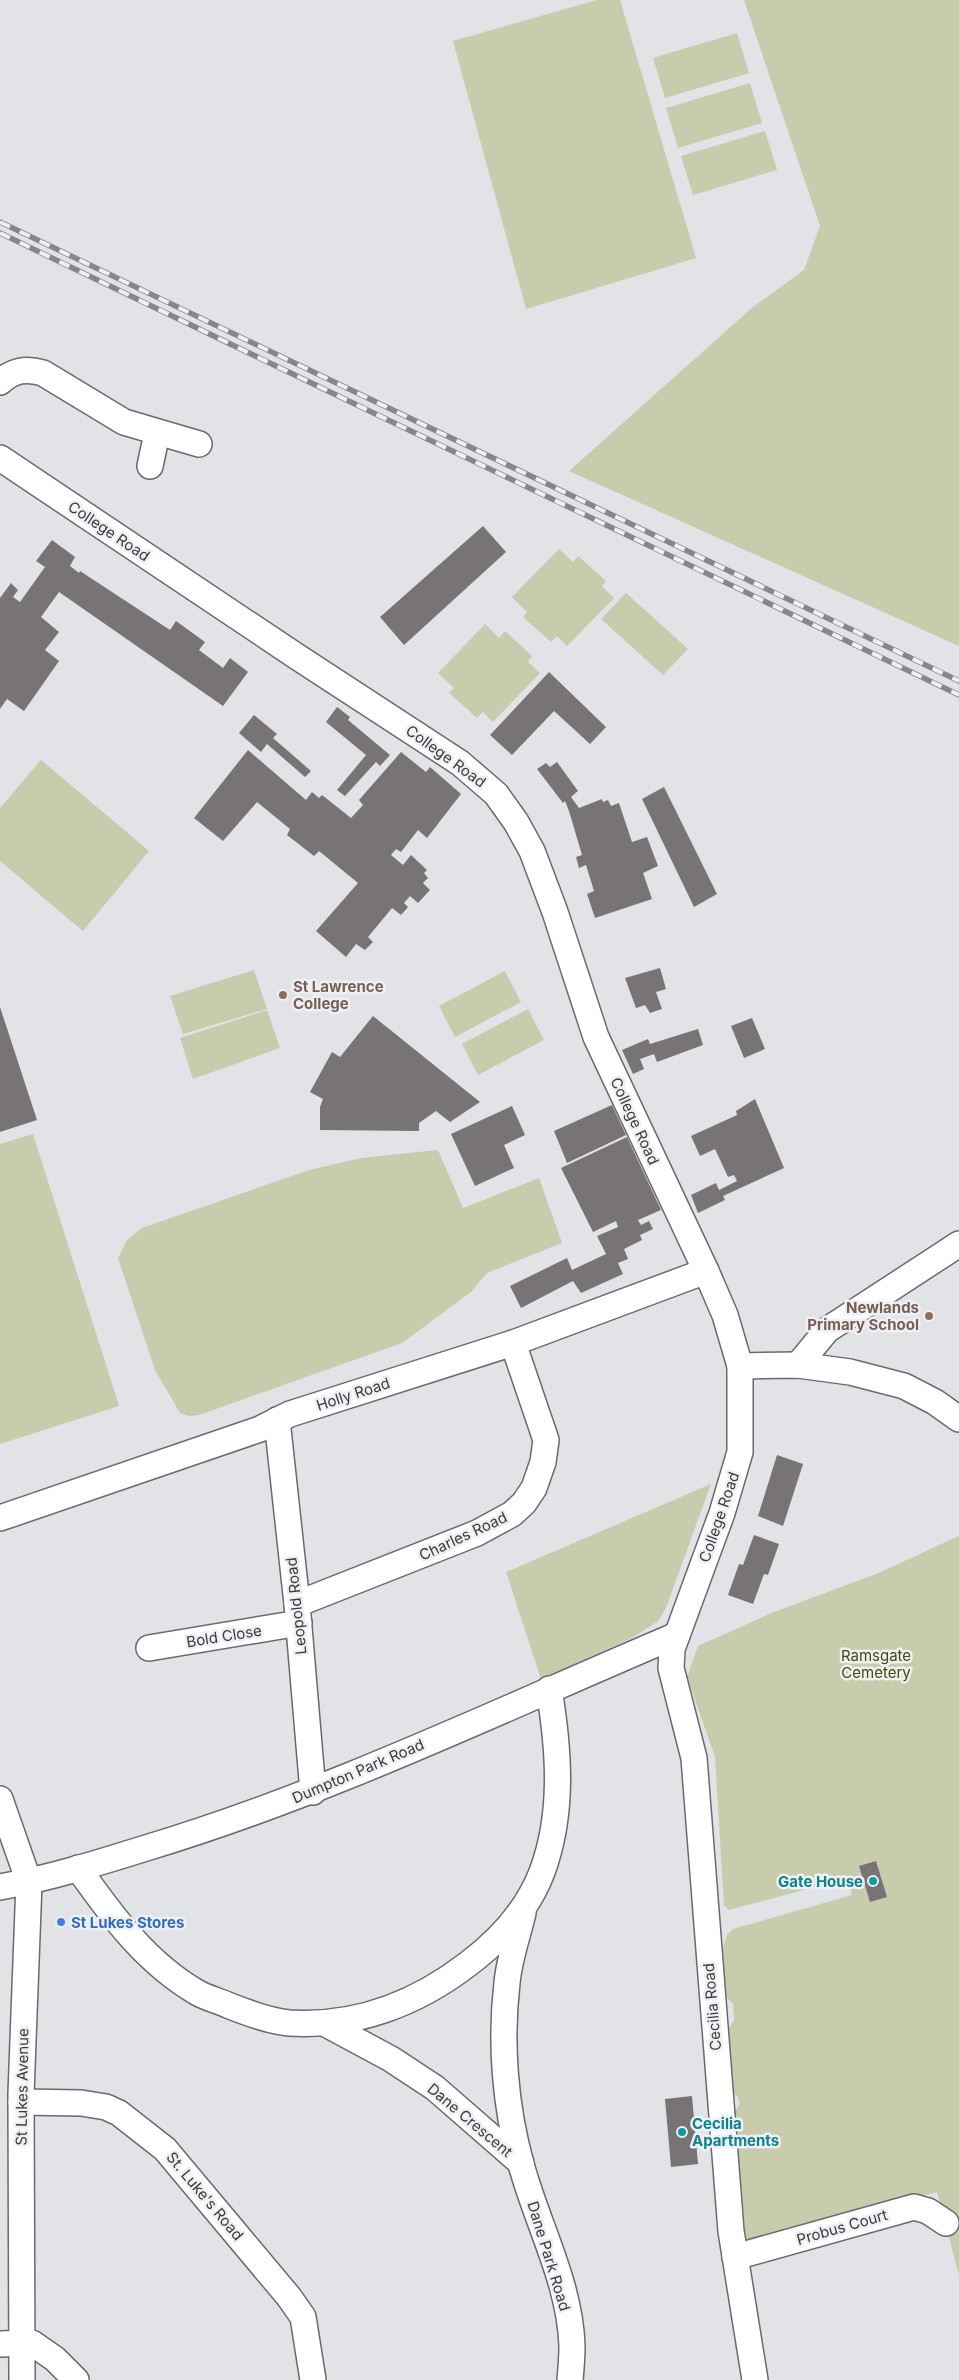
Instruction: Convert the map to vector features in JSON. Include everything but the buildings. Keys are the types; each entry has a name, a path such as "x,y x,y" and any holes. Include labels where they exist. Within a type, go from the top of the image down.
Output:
{"street":[{"path":"0,382 13,372 21,370 31,369 43,372 124,422 199,444"},
{"path":"150,466 157,433"},
{"name":"College Road","path":"0,458 290,652 429,741 460,763 496,794 516,822 532,850 555,912 596,1036 706,1271 725,1315 740,1366 740,1452 722,1513 677,1635"},
{"path":"798,1365 827,1330 959,1244"},
{"name":"Holly Road","path":"0,1518 260,1429 290,1414 513,1343 706,1271"},
{"name":"Charles Road","path":"298,1614 477,1533 512,1514 524,1503 534,1488 543,1462 546,1440 513,1343"},
{"path":"740,1366 798,1365 850,1372 904,1386 935,1402 959,1419"},
{"name":"Leopold Road","path":"277,1420 298,1614 313,1792"},
{"name":"Bold Close","path":"149,1648 298,1614"},
{"name":"Dumpton Park Road","path":"0,1887 30,1882 176,1839 313,1792 677,1635"},
{"name":"Cecilia Road","path":"677,1635 672,1649 671,1668 694,1758 722,2128 735,2257 755,2380"},
{"name":"Dane Crescent","path":"78,1868 100,1900 143,1952 172,1976 199,1994 250,2014 288,2023 324,2022 380,2013 415,1999 450,1978 494,1944 524,1908 542,1872 552,1837 558,1796 555,1726 549,1689"},
{"name":"St Lukes Avenue","path":"0,1799 30,1882 10,2343 22,2380"},
{"name":"Dane Crescent","path":"521,2163 508,2097 504,2042 507,1982 524,1908"},
{"name":"Dane Crescent","path":"324,2022 391,2059 435,2088 521,2163"},
{"name":"St. Luke's Road","path":"21,2102 81,2103 106,2107 118,2113 165,2149 289,2297 303,2317 313,2380"},
{"name":"Dane Park Road","path":"521,2163 548,2242 565,2303 572,2345 570,2380"},
{"name":"Probus Court","path":"735,2257 914,2206 928,2210 946,2224"},
{"path":"10,2343 32,2343 55,2359 76,2380"}],"green space":[{"path":"597,0 620,0 696,258 526,309 453,41"},
{"path":"744,0 959,0 959,646 569,471 753,307 804,270 820,226"},
{"path":"737,33 749,73 665,98 653,58"},
{"path":"750,83 762,123 678,148 666,108"},
{"path":"765,131 777,170 693,195 681,156"},
{"path":"559,549 573,562 578,556 606,581 602,586 614,598 567,646 557,636 551,642 523,617 527,612 512,597"},
{"path":"626,593 688,649 663,675 601,619"},
{"path":"485,624 499,638 505,631 532,656 528,662 540,673 493,722 483,712 477,718 449,693 454,688 438,673"},
{"path":"41,760 149,851 83,931 0,861 0,808"},
{"path":"254,970 267,1009 183,1034 170,996"},
{"path":"505,971 521,1002 455,1037 439,1006"},
{"path":"528,1009 544,1040 478,1075 462,1044"},
{"path":"267,1010 280,1048 193,1079 180,1038"},
{"path":"33,1134 119,1406 0,1444 0,1144"},
{"path":"438,1150 463,1208 539,1178 562,1243 487,1273 471,1292 402,1343 199,1415 189,1416 180,1413 155,1370 118,1258 127,1240 142,1228 309,1170 361,1158"},
{"path":"711,1484 666,1608 658,1621 634,1637 541,1679 506,1572"},
{"name":"Ramsgate Cemetery","path":"959,1536 959,2275 937,2192 746,2243 735,2111 740,2104 738,2097 734,2093 729,2028 734,2020 733,2004 725,1996 722,1950 727,1935 733,1929 852,1895 848,1878 729,1910 724,1905 715,1757 687,1677 698,1646 774,1612 876,1574"}],"railway":[{"path":"0,222 959,681"},
{"path":"0,233 959,695"}],"place":[{"name":"St Lawrence College","path":"283,995"},
{"name":"Newlands Primary School","path":"929,1316"},
{"name":"Gate House","path":"873,1881"},
{"name":"St Lukes Stores","path":"61,1922"},
{"name":"Cecilia Apartments","path":"682,2132"}]}
